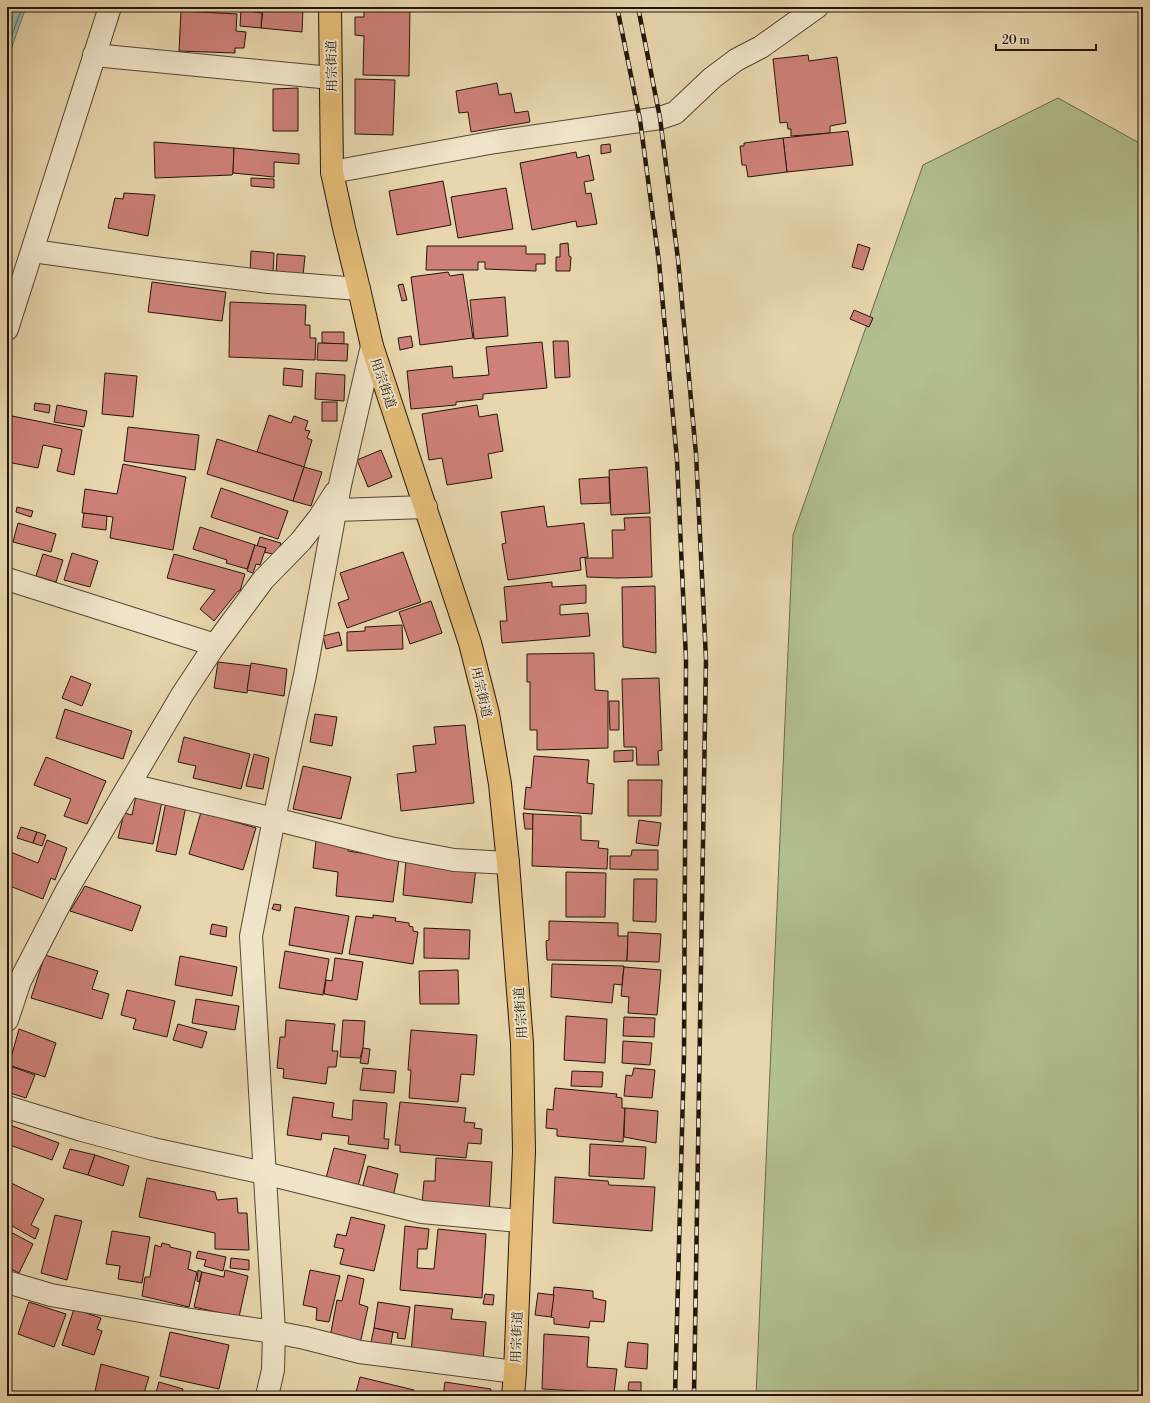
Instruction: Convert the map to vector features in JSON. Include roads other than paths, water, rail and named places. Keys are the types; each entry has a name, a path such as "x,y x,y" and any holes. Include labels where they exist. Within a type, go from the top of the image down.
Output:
{"main road":[{"name":"用宗街道","path":"330,7 332,172 344,228 372,346 470,643 488,714 500,784 508,863 522,1043 524,1151 513,1396"}],"street":[{"path":"7,329 110,7"},
{"path":"332,172 495,142 660,118 675,113 712,78 730,64 761,47 817,7"},
{"path":"94,55 331,78"},
{"path":"32,251 269,282 359,289"},
{"path":"267,1396 273,1370 274,1332 251,936 305,675 340,485 372,346"},
{"path":"7,1020 20,981 66,890 130,785 182,695 215,645 263,580 310,530 340,485"},
{"path":"336,510 426,507"},
{"path":"7,580 215,645"},
{"path":"130,785 390,848 454,860 508,863"},
{"path":"7,1107 82,1130 146,1147 264,1173 422,1212 520,1221"},
{"path":"7,1282 51,1295 191,1320 274,1332 360,1352 515,1372"}],"water":[{"path":"7,7 26,7 7,61"}],"railway":[{"path":"617,7 640,120 659,262 677,460 686,659 684,1055 675,1396"},
{"path":"638,7 660,118 678,259 696,454 706,659 694,1396"}]}
